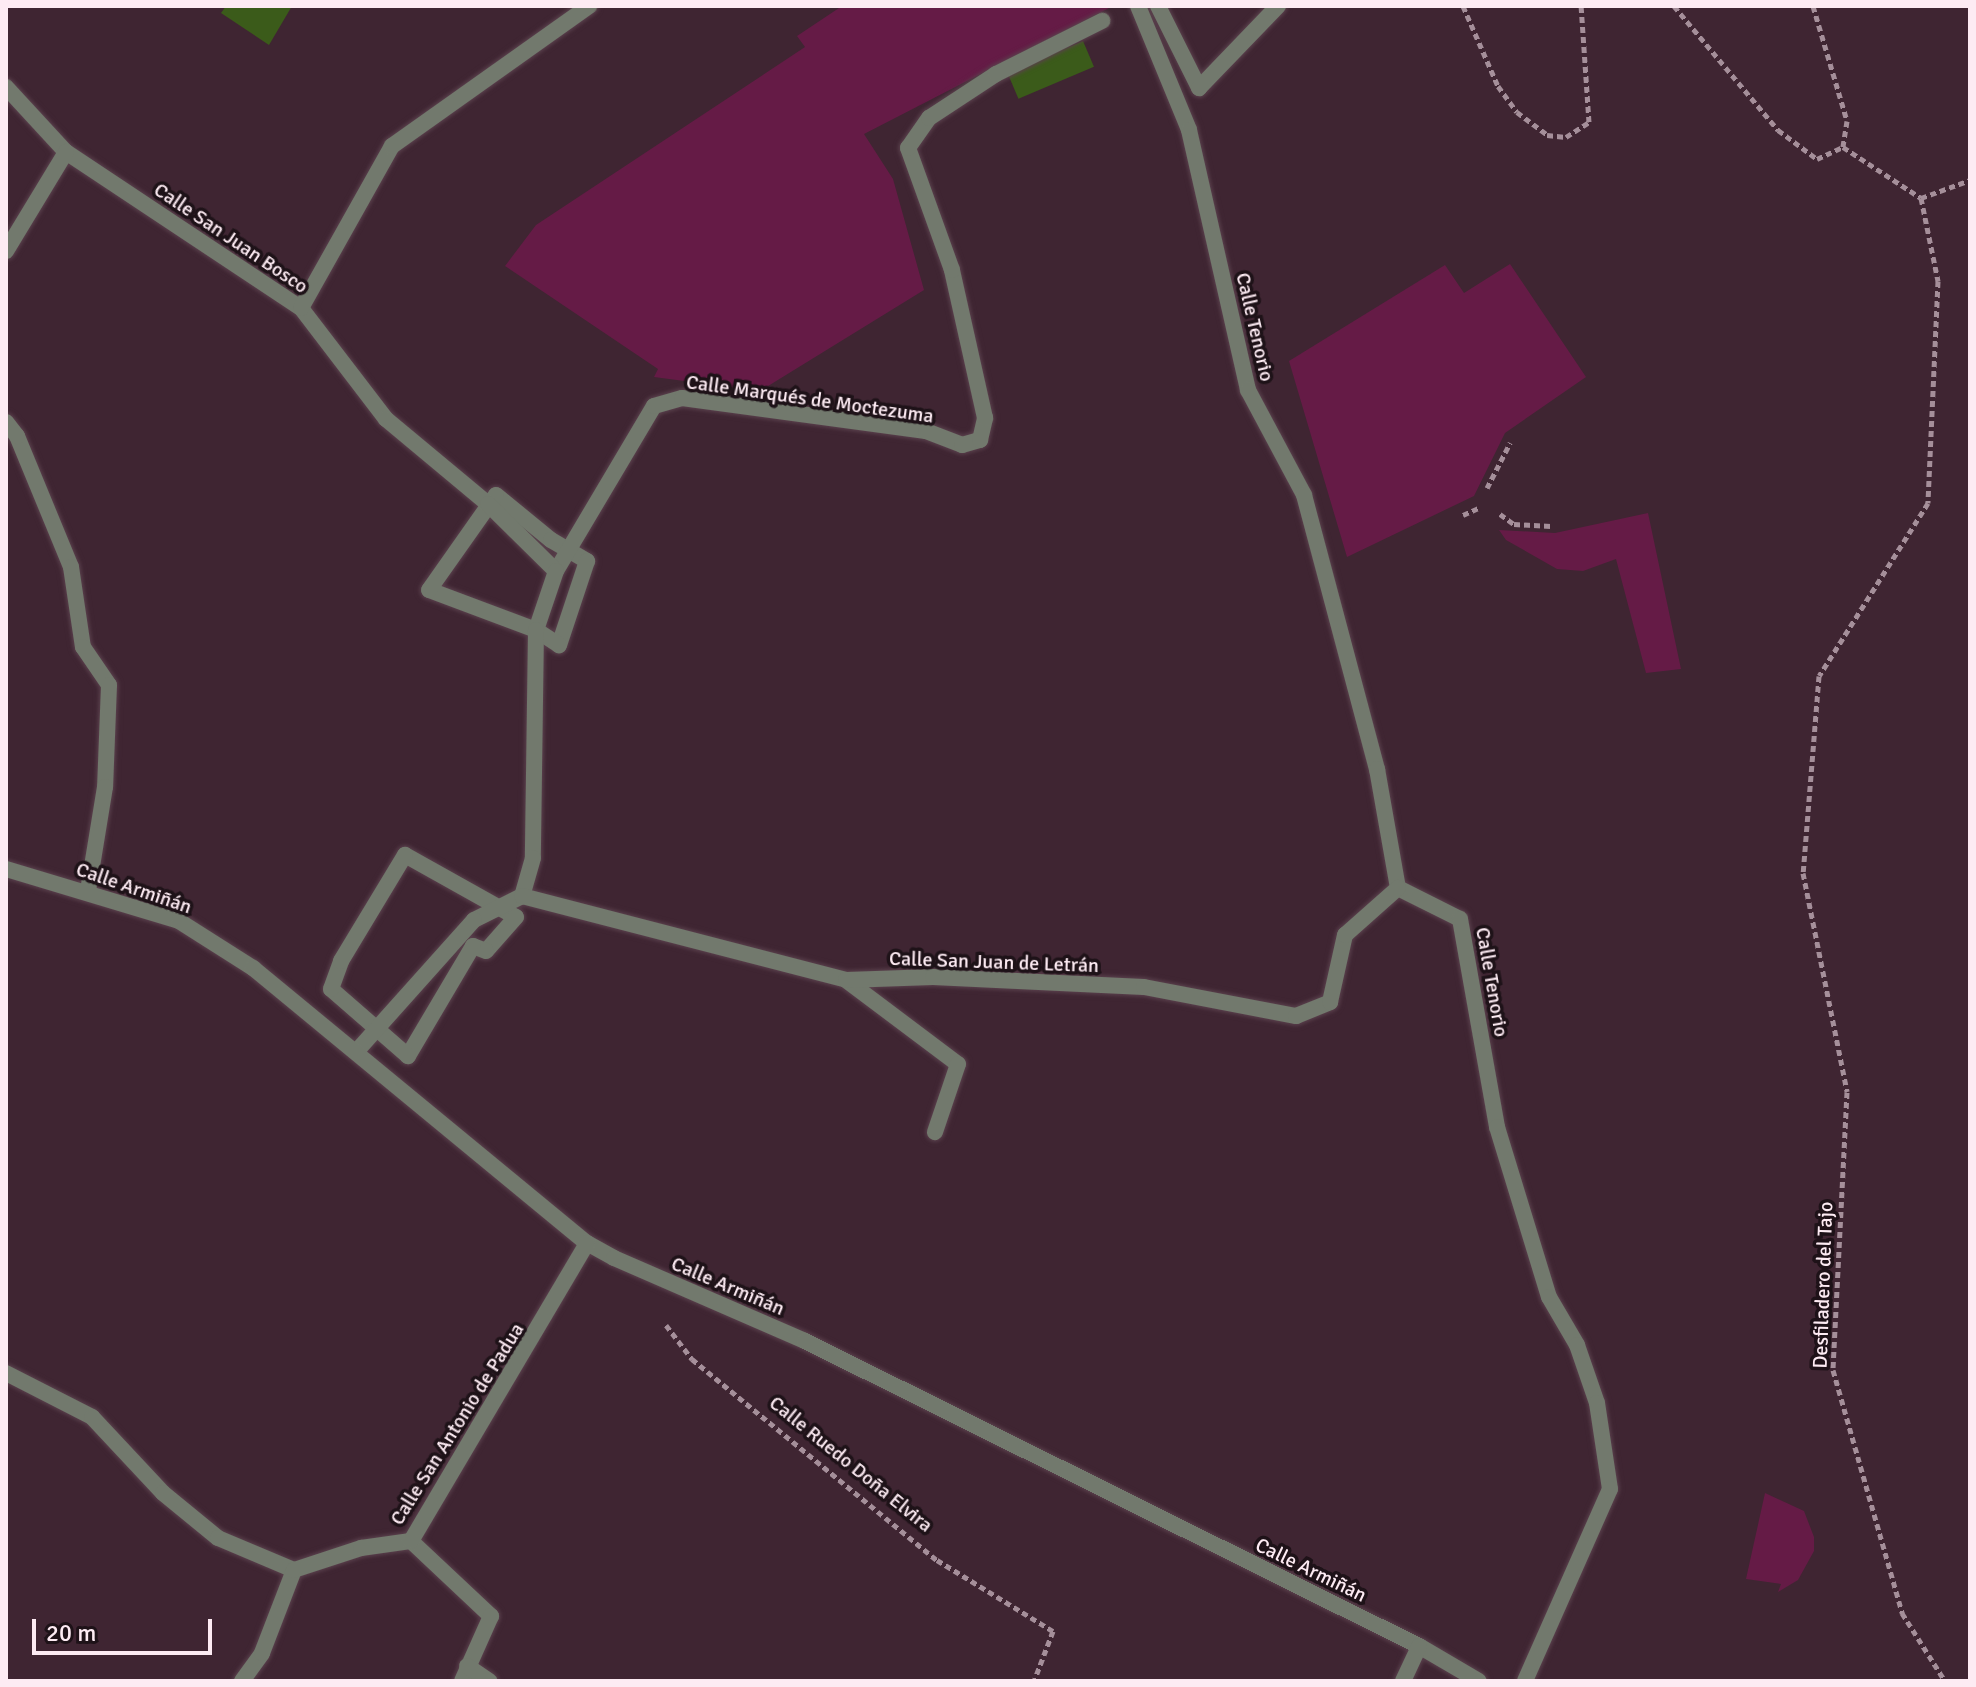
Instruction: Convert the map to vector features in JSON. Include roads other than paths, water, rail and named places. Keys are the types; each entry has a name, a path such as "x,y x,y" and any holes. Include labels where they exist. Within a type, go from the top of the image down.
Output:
{"street":[{"name":"Calle Tenorio","path":"1138,6 1189,130 1248,390 1304,495 1330,582 1377,769 1398,888 1460,919 1497,1127 1549,1297 1577,1345 1597,1403 1610,1489 1525,1681"},
{"path":"1158,6 1199,88 1278,6"},
{"path":"301,308 392,146 585,7"},
{"name":"Calle Marqués de Moctezuma","path":"522,896 533,858 536,630 556,571 567,550 654,406 682,398 926,431 962,445 980,440 985,418 952,270 908,148 929,118 996,74 1102,21"},
{"name":"Calle San Juan Bosco","path":"6,87 66,152 301,308 386,419 488,504 556,571"},
{"path":"6,251 66,152"},
{"path":"6,422 17,436 71,567 83,647 109,685 105,787 88,891"},
{"path":"496,495 567,550 587,561 559,645 536,630 429,590 488,504 496,495"},
{"path":"405,855 516,917 486,951 473,946 408,1056 375,1031 331,989 341,961 405,855"},
{"name":"Calle Armiñán","path":"6,869 88,891 179,921 253,968 587,1243 805,1341 1419,1646 1479,1681"},
{"name":"Calle San Juan de Letrán","path":"522,896 846,980 933,977 1144,987 1296,1016 1330,1002 1345,935 1398,888"},
{"path":"356,1052 474,920 522,896"},
{"path":"846,980 958,1064 935,1132"},
{"name":"Calle San Antonio de Padua","path":"294,1570 361,1548 411,1541 587,1243"},
{"path":"6,1373 92,1417 163,1493 218,1538 294,1570 262,1653 242,1681"},
{"path":"411,1541 491,1616 465,1673 489,1681"},
{"path":"1403,1681 1419,1646"}]}
